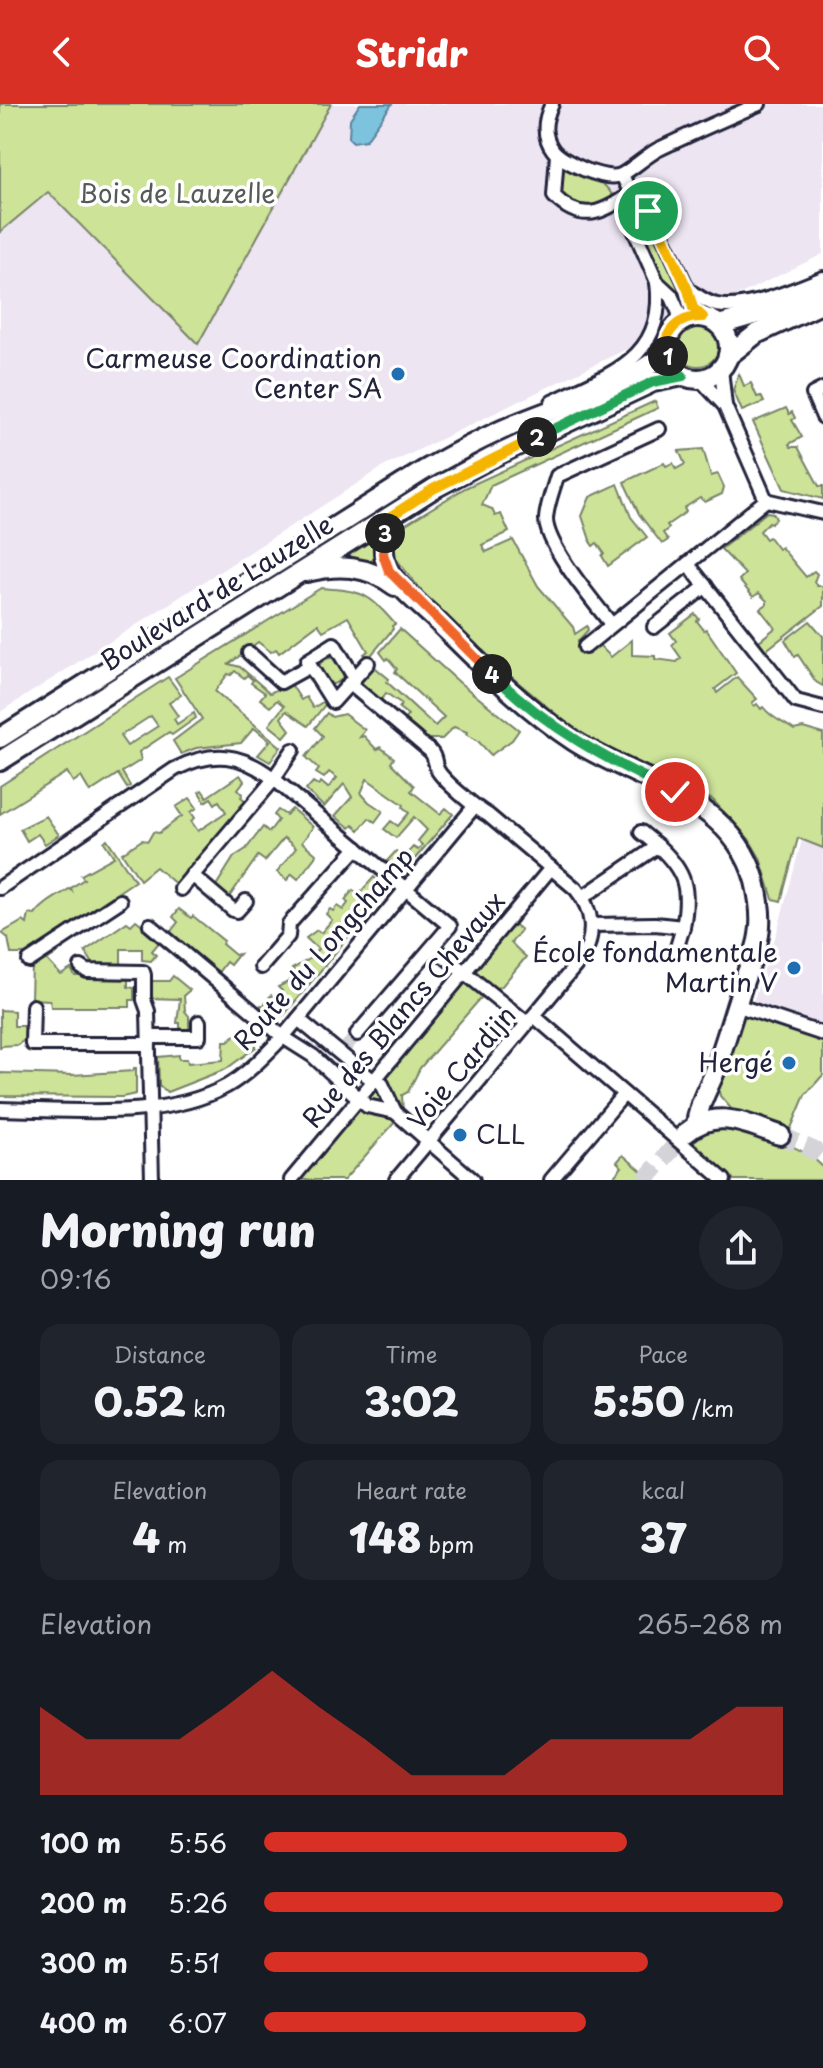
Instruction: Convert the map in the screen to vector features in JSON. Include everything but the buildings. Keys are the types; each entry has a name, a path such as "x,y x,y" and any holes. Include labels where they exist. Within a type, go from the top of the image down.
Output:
{"main road":[{"path":"823,287 781,307 711,321 694,316 678,323 668,335 667,352 673,367 692,377 711,376 756,334 823,303"},
{"path":"711,321 728,339 724,362"},
{"name":"Boulevard de Lauzelle","path":"0,738 473,442 598,390 654,363 667,352"},
{"name":"Boulevard de Lauzelle","path":"0,761 331,552 491,458 653,382 692,377"},
{"path":"343,567 331,552 351,516"},
{"path":"391,516 383,554 389,571 509,690 545,721 576,742 699,805 736,842 755,882 760,927 711,1080 691,1129 707,1119 731,1120 780,1135"},
{"path":"295,575 343,567 369,570 420,604"},
{"path":"711,1080 718,1102 731,1120"}],"street":[{"path":"552,104 544,128 548,143 557,155 602,175 622,175 655,151 759,104"},
{"path":"557,155 554,196 569,209 596,213 633,197"},
{"path":"622,175 633,197 655,219 688,290 693,308 711,321"},
{"path":"507,427 519,418 624,367 654,331 659,299 657,282 632,225 633,197"},
{"path":"688,290 714,304 743,305 823,278"},
{"path":"657,282 671,295 679,313 678,323"},
{"path":"724,362 728,411 766,500"},
{"path":"692,377 728,411"},
{"path":"823,389 813,394 823,417"},
{"path":"611,624 558,553 546,522 550,498 557,476 659,429"},
{"path":"766,500 823,513"},
{"path":"585,647 766,500"},
{"path":"688,564 796,701 823,708"},
{"path":"654,627 706,586"},
{"path":"368,663 352,680 333,702 307,661 334,644 352,680 430,751 439,772 474,807 488,815 583,897 591,925 683,927"},
{"path":"249,653 281,682 310,666"},
{"path":"181,889 274,779 293,750"},
{"path":"0,888 175,769 206,757 234,758 258,766 450,926 357,1034"},
{"name":"Route du Longchamp","path":"0,1109 150,1109 188,1102 227,1086 259,1062 283,1037 474,807"},
{"path":"641,832 676,863 686,890 687,904 677,947"},
{"path":"583,897 658,846"},
{"path":"261,967 288,936 289,924 357,848"},
{"name":"Rue des Blancs Chevaux","path":"291,1180 551,868"},
{"path":"192,875 233,910 237,911 246,901"},
{"path":"29,961 120,901"},
{"path":"150,925 283,1037 329,1070 367,1106 395,1112"},
{"name":"Voie Cardijn","path":"396,1180 582,958 589,944 591,925"},
{"path":"433,947 624,1094 724,1180"},
{"path":"81,967 87,971 143,972 149,1041 152,1180"},
{"path":"736,1005 823,1034"},
{"path":"33,1006 32,1044 199,1037 199,1022"},
{"path":"298,1019 382,1084 395,1112 473,1180"},
{"path":"329,1070 343,1051"},
{"path":"551,1180 598,1131 624,1094"}],"shaded area":[{"path":"331,104 823,104 823,254 383,467 0,712 0,232 48,191 198,343"},
{"name":"École fondamentale Martin V","path":"802,840 823,848 823,1027 752,1005 777,932"}],"green space":[{"name":"Bois de Lauzelle","path":"0,104 331,104 198,344 48,192 0,232"},
{"path":"563,166 585,172 598,180 613,196 609,202 582,206 570,202 558,192 560,168"},
{"path":"640,217 649,223 680,289 672,293 658,274 635,226"},
{"path":"698,324 713,330 719,345 713,360 698,366 683,360 677,345 683,330"},
{"path":"667,367 670,371 339,539 342,534 455,464 475,448"},
{"path":"739,374 744,386 751,383 757,397 761,396 764,402 742,411 733,390"},
{"path":"655,401 658,408 491,485 482,505 492,509 495,516 501,514 509,532 482,545 486,552 513,540 538,586 573,627 575,634 587,626 588,630 578,641 590,651 598,644 611,657 632,640 632,655 655,656 655,659 677,662 681,658 672,645 676,641 670,633 695,614 736,673 715,689 717,693 737,677 757,699 752,703 754,706 763,707 794,730 803,728 823,734 823,848 798,838 781,901 773,899 760,858 749,839 713,800 580,734 484,654 424,594 394,556 395,538 401,527 465,488"},
{"path":"786,408 789,414 792,412 795,418 792,420 802,437 789,444 798,447 819,486 823,486 823,499 784,489 753,422"},
{"path":"703,449 711,476 718,474 724,487 722,494 705,502 700,498 684,508 686,512 667,525 669,528 663,533 668,540 662,544 639,514 624,482 664,463 666,466 673,463 676,469 685,464 679,451"},
{"path":"618,484 631,517 647,537 608,566 597,543 593,546 591,543 582,516 590,497"},
{"path":"767,512 773,513 776,519 760,531 778,549 781,547 806,577 814,571 817,574 814,582 817,586 823,586 823,606 765,651 758,642 775,628 760,609 767,601 759,593 753,597 739,580 745,574 721,549"},
{"path":"375,536 377,554 369,563 344,554"},
{"path":"325,541 326,549 0,756 0,743"},
{"path":"321,588 363,595 378,605 395,624 393,629 368,659 364,654 368,651 348,617 323,631 318,624 279,653 276,649 271,652 258,642 229,664 240,667 270,693 307,674 291,684 301,700 306,697 313,708 328,701 308,726 286,711 281,718 290,730 284,737 269,725 284,706 277,700 270,707 260,699 265,693 251,683 253,680 235,671 228,674 215,691 281,747 270,762 258,755 270,741 254,728 241,743 196,748 181,754 173,741 202,719 175,678"},
{"path":"810,621 823,636 823,686 816,682 798,655 795,657 785,640"},
{"path":"400,629 519,730 512,740 491,755 467,732 454,727 442,739 427,739 404,720 408,715 399,708 402,704 386,693 380,701 357,683 371,664 435,726 444,717 395,672 397,669 380,652"},
{"path":"331,658 340,662 344,671 340,680 331,684 322,680 318,671 322,662"},
{"path":"168,677 181,695 169,703 178,716 174,719 177,724 194,713 196,718 139,752 141,760 122,772 130,786 127,788 118,774 90,792 81,777 73,782 67,772 0,814 0,786","holes":["151,716 158,726 127,746 120,736"]},
{"path":"327,713 332,717 344,714 365,730 360,737 364,736 377,750 380,747 394,758 391,763 414,786 411,791 440,814 446,808 453,814 407,868 402,869 387,861 396,851 404,857 413,847 418,850 422,845 418,841 427,830 414,817 396,838 384,829 391,821 398,826 409,813 404,805 367,779 361,793 383,811 375,822 369,818 359,830 353,825 350,828 335,816 352,797 344,784 324,807 306,790 313,782 318,785 321,782 328,788 337,778 329,772 324,778 316,773 319,769 306,757 323,736 315,728"},
{"path":"240,775 244,781 238,789 243,794 241,797 250,800 178,886 156,867 140,880 122,853 142,840 148,841 153,832 159,833 182,816 176,807 190,798 197,808 191,812 195,818 191,821 198,831 226,812 219,801 215,804 211,798 205,802 199,792 202,790 207,797"},
{"path":"292,809 313,827 302,842 316,854 315,857 298,879 292,874 287,880 277,872 296,848 284,838 265,861 258,856 227,900 214,889 234,857 246,849 263,827 269,832 278,820 274,815 278,810 286,815"},
{"path":"46,816 59,835 45,844 38,834 27,841 20,829"},
{"path":"107,839 135,881 26,954 11,954 8,938 2,933 23,921 27,924 29,914 35,915 50,901 69,889 72,891 71,888 84,879 81,875 114,857 104,842"},
{"path":"374,877 382,887 382,896 284,1015 272,1018 258,1008 271,995 274,997 282,991 278,987 288,982 295,972 292,969 308,960 318,949 306,938 317,930 321,933 332,920 326,914 330,909 333,911 337,906 343,910 348,903 345,900 353,890 358,895"},
{"path":"179,909 191,918 193,916 224,941 222,944 235,955 239,954 230,965 226,962 217,974 169,934 178,922 173,917"},
{"path":"136,920 161,940 152,951 156,955 151,961 142,960 142,949 121,949 121,968 95,967 85,951 127,922 131,925"},
{"path":"512,923 521,930 511,943 526,957 502,986 486,992 420,1068 408,1092 402,1095 403,1113 344,1180 297,1180"},
{"path":"55,948 58,953 47,960 61,975 71,969 75,976 128,976 128,987 134,988 134,1000 130,1000 130,1007 51,1007 50,1000 31,999 32,963"},
{"path":"173,976 190,990 184,995 189,1031 180,1031 180,1023 177,1023 180,999 149,998 149,981 169,981"},
{"path":"752,1005 823,1027 823,1075 805,1095 789,1133 734,1112 720,1096 718,1083 741,1014"},
{"path":"0,1010 14,1011 14,1026 26,1026 26,1039 17,1045 1,1046 0,1049"},
{"path":"241,1030 256,1042 256,1047 226,1069 167,1092 159,1085 158,1057 179,1055 179,1059 187,1059 188,1063 223,1060 224,1041"},
{"path":"134,1068 136,1094 122,1097 0,1096 0,1073 72,1075 133,1071"},
{"path":"727,1125 778,1140 802,1151 823,1167 823,1180 734,1180 688,1137 693,1132"},
{"path":"623,1155 652,1180 611,1180 622,1167 617,1162"}],"water":[{"path":"360,104 392,104 366,140 353,142 349,138 350,119"}],"tunnel":[{"path":"346,1047 357,1034"},
{"path":"645,1180 686,1133"},
{"path":"780,1135 823,1157"}],"place":[{"name":"Carmeuse Coordination Center SA","path":"398,374"},
{"name":"École fondamentale Martin V","path":"794,968"},
{"name":"Hergé","path":"789,1063"},
{"name":"CLL","path":"460,1135"}],"route":[{"path":"648,211 655,219 688,290 693,308 703,317 694,316 678,323 668,335 667,352 673,367 683,376 653,382 491,458 433,489 391,516 383,554 389,571 420,604 545,721 576,742 675,792"}]}
